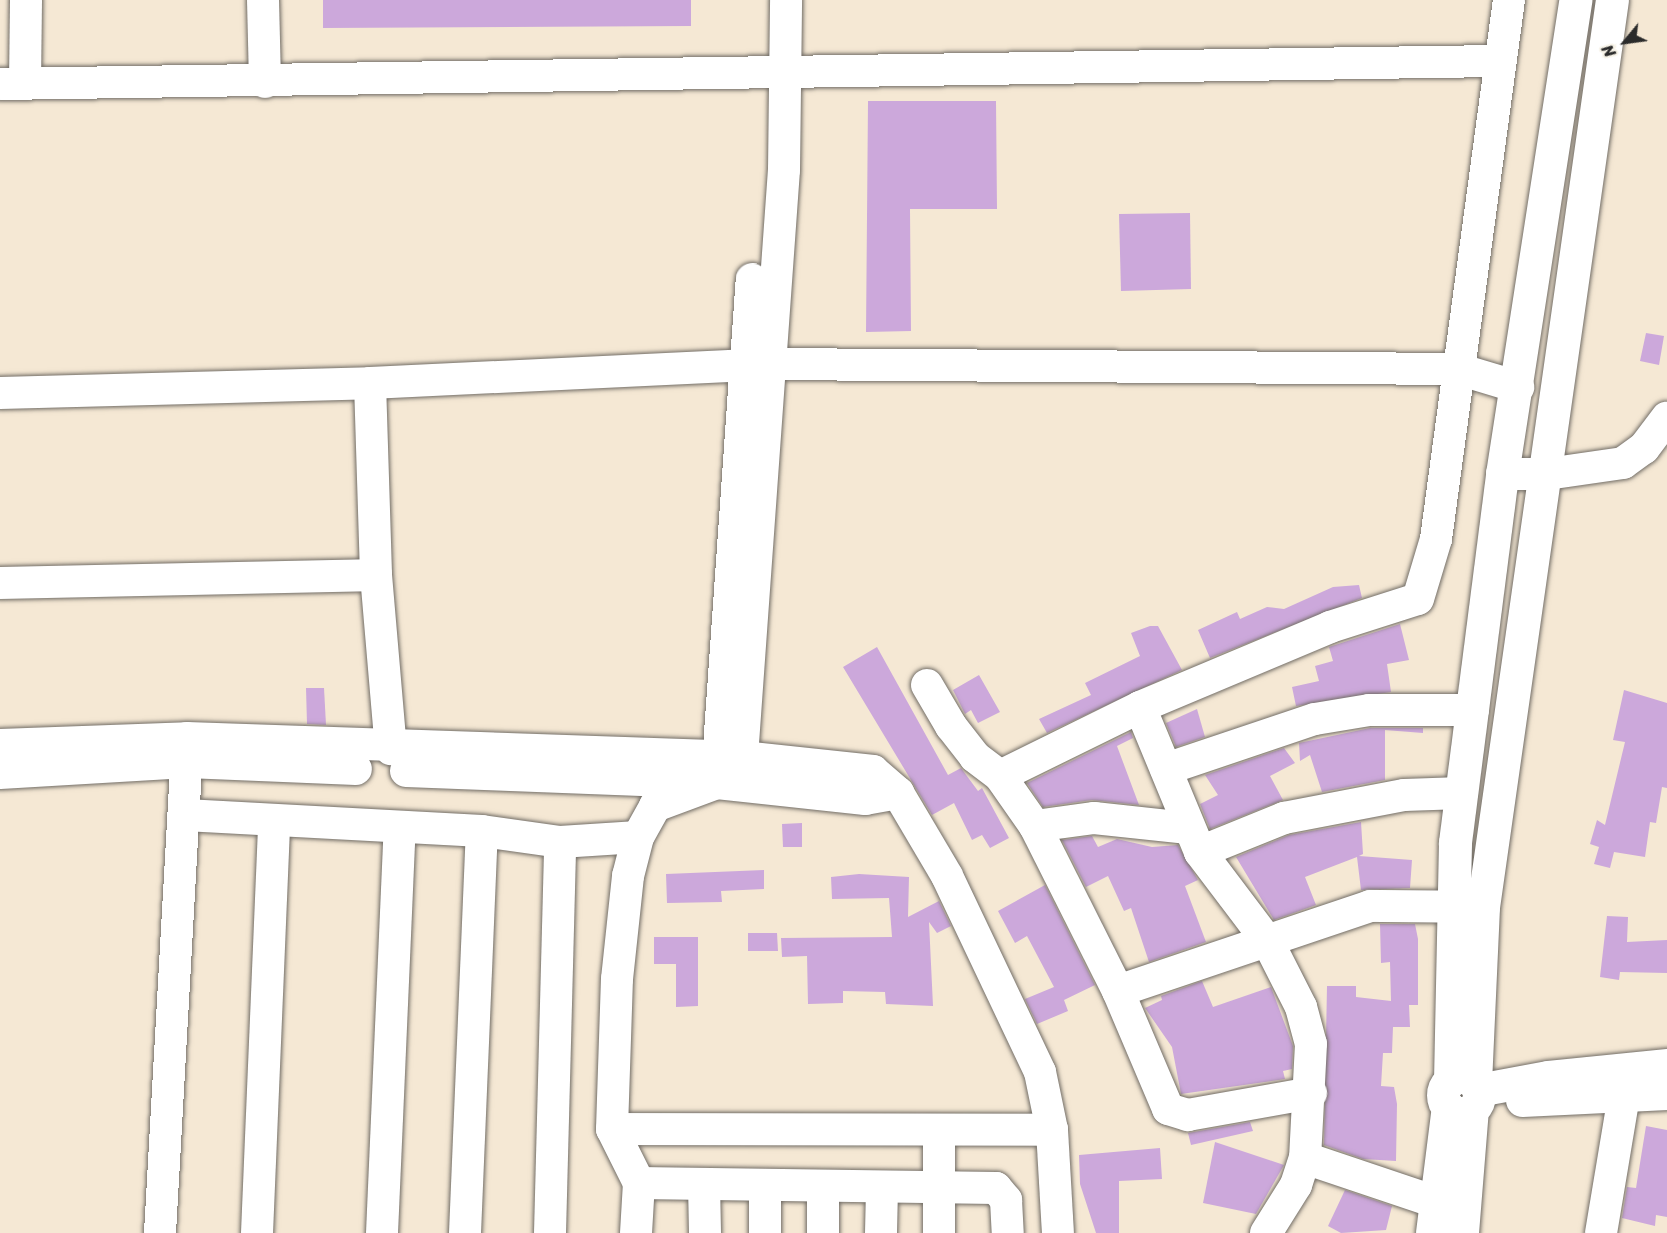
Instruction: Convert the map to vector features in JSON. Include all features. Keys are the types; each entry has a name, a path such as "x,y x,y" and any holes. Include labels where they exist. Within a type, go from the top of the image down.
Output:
{"main road":[{"path":"1467,1095 1450,905 1461,793 1502,474 1518,387 1575,0"},
{"path":"1467,1095 1483,908 1547,474 1612,0"},
{"path":"1467,1095 1548,1077 1667,1065"},
{"path":"1467,1095 1624,1096 1667,1093"}],"street":[{"path":"26,0 13,83 265,82 775,70 1500,61"},
{"path":"263,0 265,82"},
{"path":"765,0 775,70"},
{"path":"725,765 744,428 755,364 764,167 786,0"},
{"path":"1000,776 1140,707 1330,627 1418,599 1436,539 1509,0"},
{"path":"0,393 370,384 755,364 1458,369 1518,387"},
{"path":"370,384 376,575 391,749"},
{"path":"1502,474 1547,474 1623,463 1652,440 1667,418"},
{"path":"0,583 376,575"},
{"path":"927,685 975,757 1000,776 1035,826 1118,991 1175,1115 1311,1093"},
{"path":"1140,707 1194,840 1268,942 1301,1007 1311,1044 1311,1093 1305,1158 1296,1185 1266,1233"},
{"path":"1166,769 1315,718 1369,711 1473,711"},
{"path":"0,745 725,765"},
{"path":"0,773 187,750 391,749 725,765 865,799 898,793 947,876 1040,1072 1052,1130 1058,1233"},
{"path":"160,1233 187,750"},
{"path":"636,1233 639,1183 612,1129 617,979 628,876 638,837 655,806 725,765"},
{"path":"1035,826 1094,818 1194,840 1284,818 1404,795 1461,793"},
{"path":"185,814 274,824 482,831 560,842 638,837"},
{"path":"257,1233 274,824"},
{"path":"382,1233 400,828"},
{"path":"465,1233 482,831"},
{"path":"550,1233 560,842"},
{"path":"1118,991 1370,906 1450,905 1483,908"},
{"path":"1432,1233 1436,1202 1467,1095"},
{"path":"1463,1233 1467,1095"},
{"path":"1601,1233 1624,1096"},
{"path":"612,1129 1052,1130"},
{"path":"939,1131 939,1233"},
{"path":"1305,1158 1436,1202"},
{"path":"639,1183 996,1188 1006,1200 1008,1233"},
{"path":"704,1184 705,1233"},
{"path":"765,1185 765,1233"},
{"path":"823,1187 823,1233"},
{"path":"881,1233 882,1188"}],"building":[{"path":"323,0 691,0 691,26 323,28"},
{"path":"868,101 996,101 997,209 910,209 911,331 866,332"},
{"path":"1190,213 1191,289 1121,291 1119,214"},
{"path":"1646,333 1664,336 1659,365 1640,361"},
{"path":"1359,585 1362,598 1210,658 1198,630 1237,612 1240,619 1267,607 1284,609 1333,587"},
{"path":"1400,624 1409,660 1387,664 1391,692 1296,706 1292,687 1319,681 1315,666 1333,661 1329,647"},
{"path":"1150,626 1158,626 1182,670 1047,733 1039,719 1091,695 1085,683 1140,656 1131,633"},
{"path":"877,647 948,775 961,768 978,791 982,788 1009,838 990,848 982,835 972,840 954,803 932,815 843,667"},
{"path":"979,675 1000,712 978,723 971,710 965,714 953,690"},
{"path":"306,688 324,688 326,725 307,724"},
{"path":"1624,690 1667,703 1667,788 1662,787 1656,823 1650,822 1645,857 1614,852 1610,868 1594,864 1599,847 1590,844 1597,820 1605,825 1625,742 1613,740"},
{"path":"1197,709 1205,737 1176,747 1166,723"},
{"path":"1370,728 1423,728 1423,733 1385,730 1385,780 1322,792 1310,755 1300,761 1299,743"},
{"path":"1131,732 1133,738 1117,746 1139,805 1092,800 1043,807 1027,783"},
{"path":"1284,748 1295,763 1270,776 1283,800 1210,829 1200,804 1218,795 1205,775"},
{"path":"1361,822 1363,854 1359,856 1412,860 1410,888 1361,890 1357,857 1305,877 1316,905 1274,920 1236,857 1289,835"},
{"path":"802,823 802,847 783,847 782,824"},
{"path":"1092,836 1098,847 1117,839 1152,847 1178,845 1198,880 1185,886 1206,942 1149,962 1131,908 1124,911 1108,876 1086,887 1062,840"},
{"path":"764,870 764,889 721,891 722,902 667,903 666,874"},
{"path":"859,874 909,877 908,917 939,901 951,926 937,933 929,922 933,1006 886,1004 885,992 843,991 843,1003 808,1004 807,956 782,957 781,938 892,937 889,898 832,899 831,877"},
{"path":"1045,885 1095,985 1064,1000 1068,1011 1037,1024 1025,999 1054,987 1027,936 1015,943 998,911"},
{"path":"1607,916 1628,917 1627,942 1667,940 1667,973 1620,972 1619,980 1600,977"},
{"path":"1380,924 1415,924 1418,939 1418,1005 1409,1005 1410,1027 1393,1027 1392,1053 1383,1053 1381,1086 1394,1087 1397,1104 1396,1161 1363,1159 1324,1145 1327,986 1356,986 1356,997 1391,1001 1390,962 1381,963"},
{"path":"748,933 777,933 778,951 748,951"},
{"path":"654,937 698,937 698,1006 676,1007 676,964 654,964"},
{"path":"1202,981 1213,1007 1271,987 1293,1046 1292,1069 1283,1071 1285,1079 1181,1094 1172,1047 1145,1008 1162,1000 1161,996"},
{"path":"1250,1122 1253,1131 1191,1145 1188,1133"},
{"path":"1646,1126 1667,1130 1667,1217 1656,1215 1655,1226 1622,1218 1627,1187 1636,1188"},
{"path":"1215,1142 1284,1165 1256,1214 1203,1203"},
{"path":"1160,1148 1162,1179 1119,1181 1119,1233 1096,1233 1080,1184 1079,1155"},
{"path":"1345,1190 1392,1206 1386,1230 1341,1233 1328,1226"}]}
